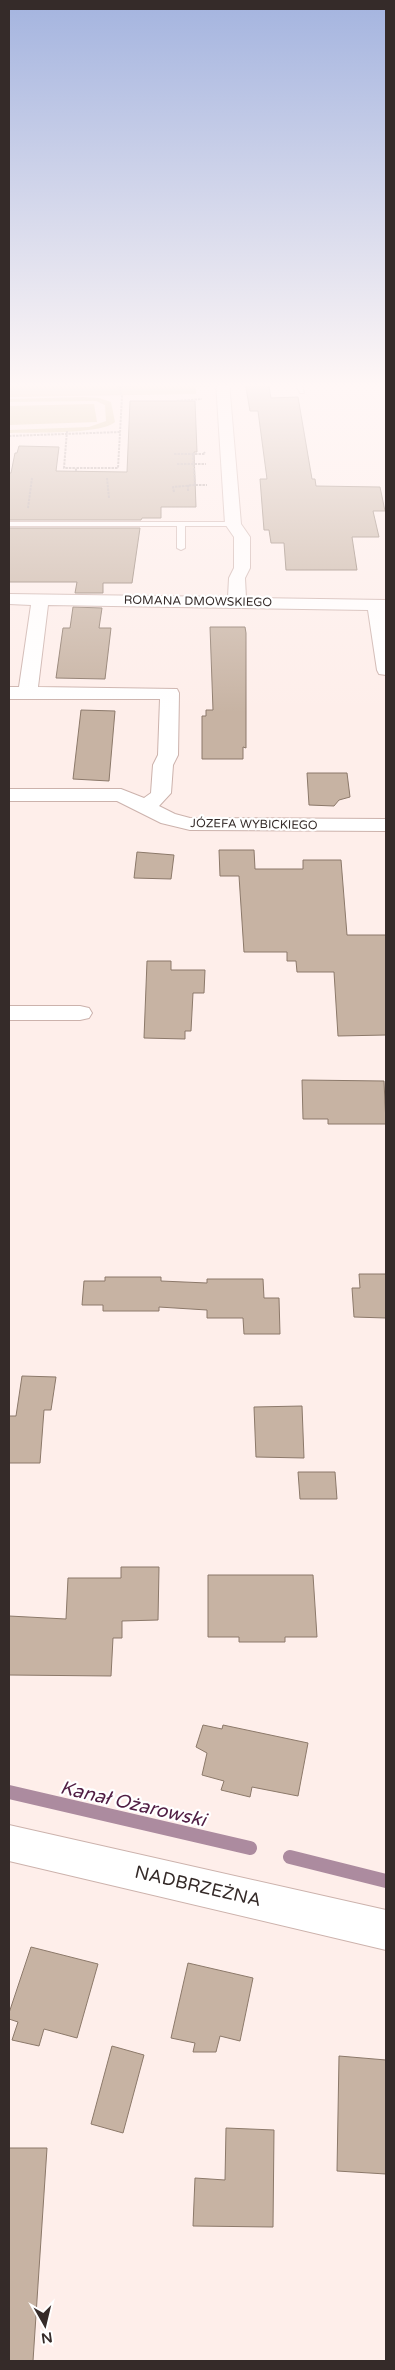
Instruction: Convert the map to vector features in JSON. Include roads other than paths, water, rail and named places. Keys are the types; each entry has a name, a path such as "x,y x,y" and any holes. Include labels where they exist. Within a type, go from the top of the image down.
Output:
{"street":[{"path":"232,493 233,524 242,537 242,568 237,578 238,602"},
{"name":"ROMANA DMOWSKIEGO","path":"9,599 381,605"},
{"path":"28,693 40,599"},
{"path":"381,605 386,670"},
{"path":"9,693 170,693 168,754 163,765 161,793 157,800 144,808"},
{"name":"JÓZEFA WYBICKIEGO","path":"9,795 116,794 129,798 144,808 168,819 190,824 386,825"},
{"path":"9,1013 80,1013"},
{"name":"NADBRZEŻNA","path":"9,1843 386,1930"}],"lane":[{"path":"9,524 233,524"},
{"path":"180,524 181,548"}],"waterway":[{"name":"Kanał Ożarowski","path":"9,1792 250,1848"},
{"name":"Kanał Ożarowski","path":"290,1857 386,1881"}]}
